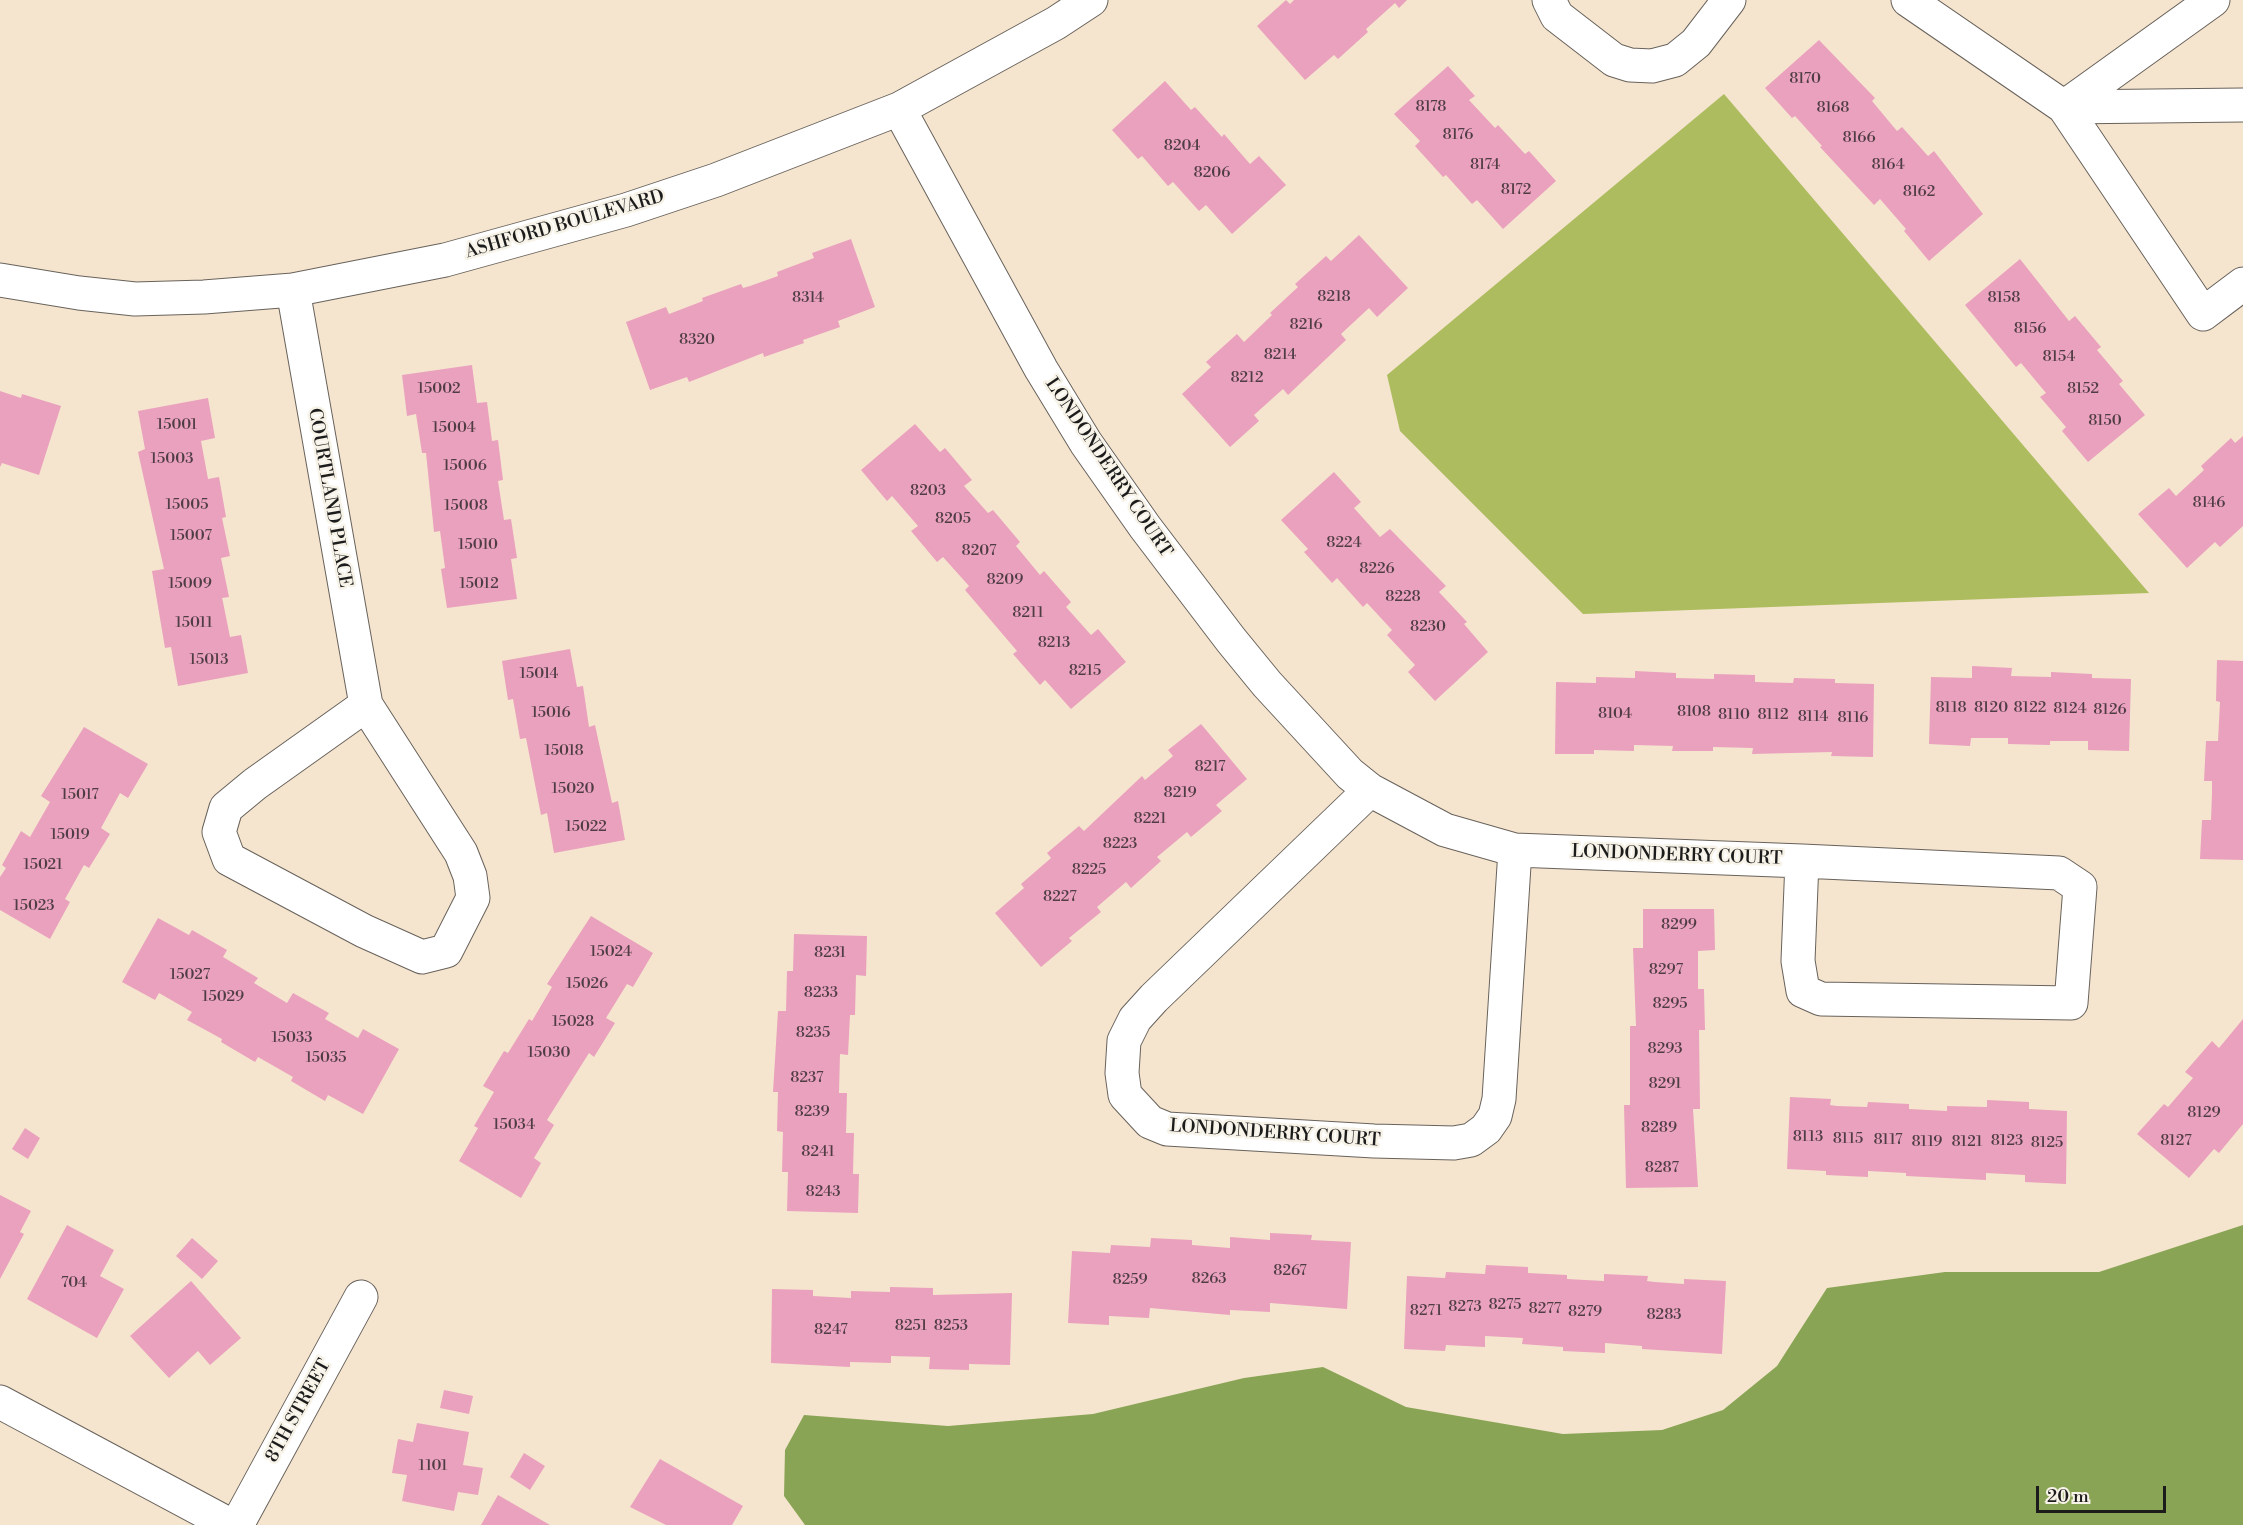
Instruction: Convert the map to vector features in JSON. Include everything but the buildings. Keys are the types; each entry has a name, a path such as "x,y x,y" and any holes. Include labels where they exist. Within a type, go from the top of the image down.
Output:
{"street":[{"name":"ASHFORD BOULEVARD","path":"0,280 79,293 135,299 293,290 445,260 626,210 716,180 898,109 1056,23 1091,0"},
{"path":"1548,0 1557,16 1614,60 1630,65 1652,66 1675,60 1696,43 1728,0"},
{"path":"1908,0 2064,107 2203,314 2243,284"},
{"path":"2064,107 2213,0"},
{"path":"2064,107 2243,105"},
{"name":"LONDONDERRY COURT","path":"898,109 1041,369 1086,443 1144,527 1267,684 1350,774 1370,790 1445,830 1515,850 1802,861 2059,873 2080,887 2072,1004 1821,999 1803,991 1798,961 1802,861"},
{"name":"COURTLAND PLACE","path":"293,290 366,705"},
{"path":"366,705 461,853 470,876 473,898 446,951 422,957 364,931 229,859 219,832 226,808 255,784 366,705"},
{"name":"LONDONDERRY COURT","path":"1370,790 1135,1019 1124,1041 1122,1073 1125,1095 1150,1122 1167,1129 1374,1141 1454,1143 1472,1140 1486,1130 1496,1116 1498,1099 1515,850"},
{"name":"8TH STREET","path":"237,1525 361,1297"},
{"path":"0,1402 230,1525"}],"green space":[{"path":"1724,94 2149,593 1583,614 1400,431 1387,375"},
{"path":"2243,1225 2243,1525 805,1525 784,1496 785,1450 804,1415 948,1426 1093,1414 1244,1378 1323,1367 1406,1407 1563,1434 1662,1430 1723,1410 1777,1366 1827,1288 1945,1272 2099,1272"}]}
